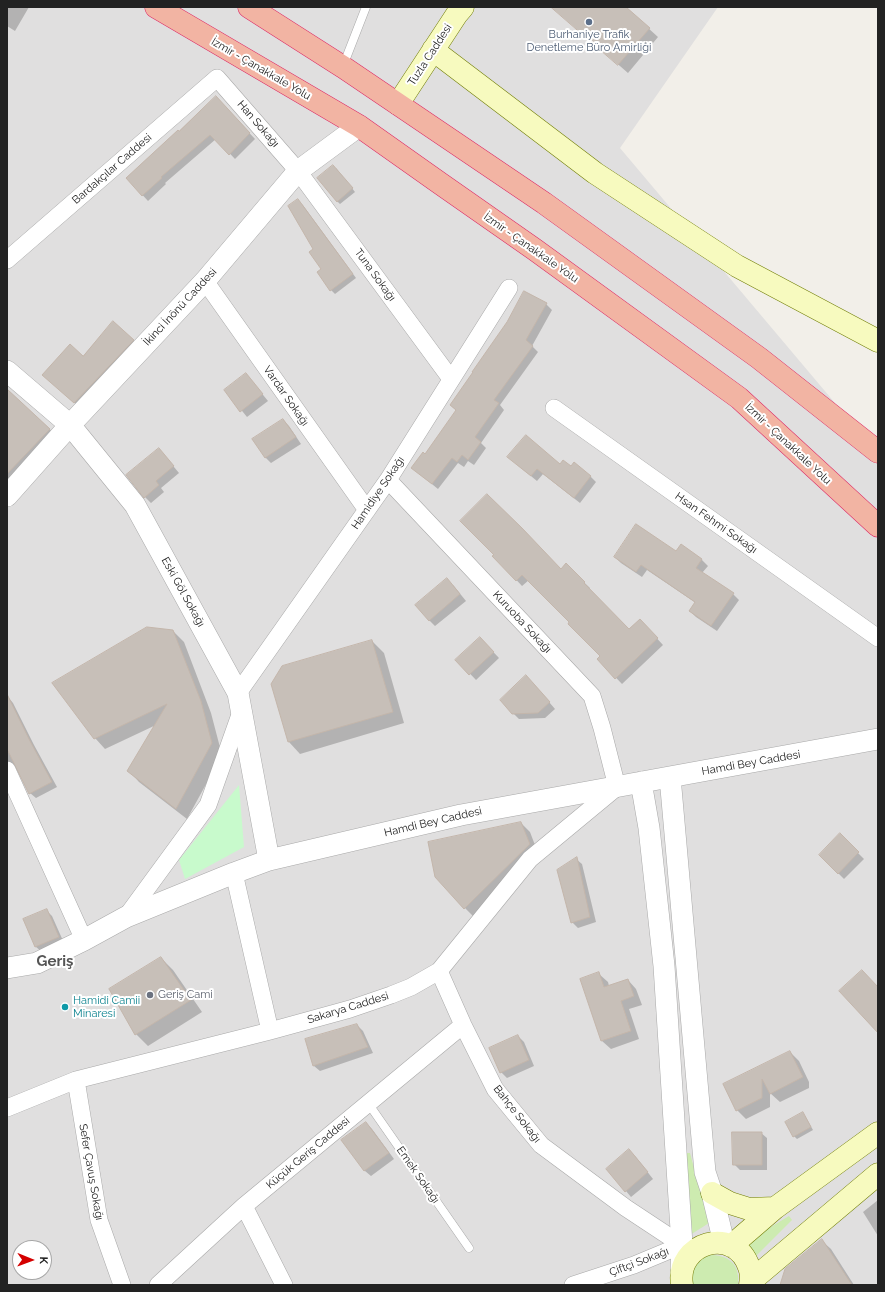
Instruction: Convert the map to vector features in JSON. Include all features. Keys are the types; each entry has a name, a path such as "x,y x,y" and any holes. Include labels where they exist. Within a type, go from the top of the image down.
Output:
{"highway":[{"name":"İzmir - Çanakkale Yolu","path":"156,7 359,126 534,249 739,398 878,526"},
{"path":"249,7 343,67 544,203 759,358 878,452"}],"main road":[{"name":"Tuzla Caddesi","path":"398,104 463,7"},
{"path":"433,50 595,173 737,266 878,341"},
{"path":"728,1245 775,1208 878,1133"},
{"path":"750,1283 878,1174"},
{"path":"712,1193 730,1203 750,1209 775,1208"},
{"path":"682,1279 685,1262 692,1252 702,1246 713,1243 728,1245 740,1252 747,1261 750,1271 750,1283"}],"street":[{"name":"Han Sokağı","path":"218,78 298,171"},
{"name":"Bardakçılar Caddesi","path":"7,260 218,78"},
{"name":"İkinci İnönü Caddesi","path":"7,496 70,425 205,281 298,171 359,126"},
{"name":"Tuna Sokağı","path":"298,171 451,379"},
{"name":"Vardar Sokağı","path":"205,281 367,510"},
{"name":"Hamidiye Sokağı","path":"126,917 208,805 240,701 388,480 509,288"},
{"name":"Eski Göl Sokağı","path":"7,370 70,425 135,505 240,701 269,860"},
{"name":"Hsan Fehmi Sokağı","path":"554,408 878,638"},
{"name":"Kuruoba Sokağı","path":"388,480 592,696 617,787"},
{"name":"Hamdi Bey Caddesi","path":"7,968 37,963 126,917 234,872 269,860 461,815 878,740"},
{"path":"670,777 704,1172 728,1245"},
{"path":"9,778 84,940"},
{"path":"641,782 649,828 664,966 682,1245 682,1279"},
{"name":"Sakarya Caddesi","path":"7,1108 76,1080 270,1031 350,1009 411,987 439,971 530,859 617,787"},
{"path":"234,872 270,1031"},
{"name":"Bahçe Sokağı","path":"439,971 463,1025 495,1089 541,1144 626,1208 682,1245"},
{"name":"Küçük Geriş Caddesi","path":"158,1285 244,1206 463,1025"},
{"name":"Sefer Çavuş Sokağı","path":"76,1080 99,1220 122,1285"},
{"path":"244,1206 284,1285"},
{"name":"Çiftçi Sokağı","path":"573,1285 634,1265 682,1245"}],"lane":[{"path":"343,67 366,7"},
{"name":"Emek Sokağı","path":"368,1103 469,1248"}],"shaded area":[{"path":"7,7 718,7 620,148 878,454 878,1285 7,1285"}],"green space":[{"path":"239,785 244,847 185,879 179,860"},
{"path":"683,1153 690,1153 709,1223 690,1235"},
{"path":"789,1216 792,1220 754,1258 744,1243"},
{"path":"712,1255 724,1257 733,1263 736,1267 738,1285 692,1285 693,1268 704,1257"}],"building":[{"path":"551,7 626,7 650,28 618,65"},
{"path":"216,96 250,133 229,155 210,135 161,177 162,178 142,196 126,178"},
{"path":"333,165 353,188 337,202 317,178"},
{"path":"298,199 353,274 330,291 317,272 321,269 309,252 313,249 288,206"},
{"path":"524,291 547,303 526,340 533,346 494,400 499,403 475,437 481,442 468,460 462,455 457,462 452,458 432,484 411,468 423,452 425,454 456,410 450,405 507,322"},
{"path":"113,321 134,340 74,403 42,375 70,344 83,356"},
{"path":"246,373 263,394 240,412 224,390"},
{"path":"7,389 50,429 7,474"},
{"path":"283,419 296,437 265,458 252,439"},
{"path":"526,435 560,464 563,460 571,466 574,462 591,476 574,498 537,469 531,476 507,457"},
{"path":"159,448 174,466 156,481 159,485 144,498 126,475"},
{"path":"487,494 561,569 566,563 629,629 640,619 658,638 615,679 597,659 600,656 568,624 569,622 522,575 516,581 492,556 494,555 460,521"},
{"path":"636,524 676,551 681,544 702,559 696,568 734,593 711,626 689,611 695,602 641,565 636,572 614,557"},
{"path":"447,578 460,594 429,621 415,605"},
{"path":"147,627 173,630 201,701 212,743 176,809 127,771 167,704 94,739 52,683"},
{"path":"480,637 494,652 469,675 455,660"},
{"path":"372,640 393,712 288,742 271,684 282,666"},
{"path":"526,675 550,702 538,713 512,714 500,700"},
{"path":"7,694 52,782 29,794 7,749"},
{"path":"521,822 530,844 464,909 435,877 428,842"},
{"path":"840,833 859,852 838,874 819,855"},
{"path":"577,857 590,917 571,923 557,870"},
{"path":"47,909 59,937 35,947 23,919"},
{"name":"Geriş Cami","path":"161,957 191,1000 135,1035 109,989"},
{"path":"862,970 878,987 878,1033 839,991"},
{"path":"599,972 604,987 628,979 634,996 621,1001 631,1031 601,1041 580,979"},
{"path":"357,1024 368,1047 313,1066 305,1039"},
{"path":"518,1035 529,1060 500,1073 489,1048"},
{"path":"790,1051 803,1077 770,1094 762,1079 762,1098 736,1111 723,1084"},
{"path":"803,1112 811,1127 793,1137 785,1122"},
{"path":"366,1122 389,1153 364,1171 341,1140"},
{"path":"732,1132 762,1132 762,1165 733,1165"},
{"path":"629,1149 648,1172 625,1192 606,1169"},
{"path":"822,1239 852,1285 780,1285 785,1269"}],"place":[{"name":"Burhaniye Trafik Denetleme Büro Amirliği","path":"589,22"},
{"name":"Geriş Cami","path":"150,995"},
{"name":"Hamidi Camii Minaresi","path":"65,1007"}],"district":[{"name":"Geriş","path":"55,961"}]}
